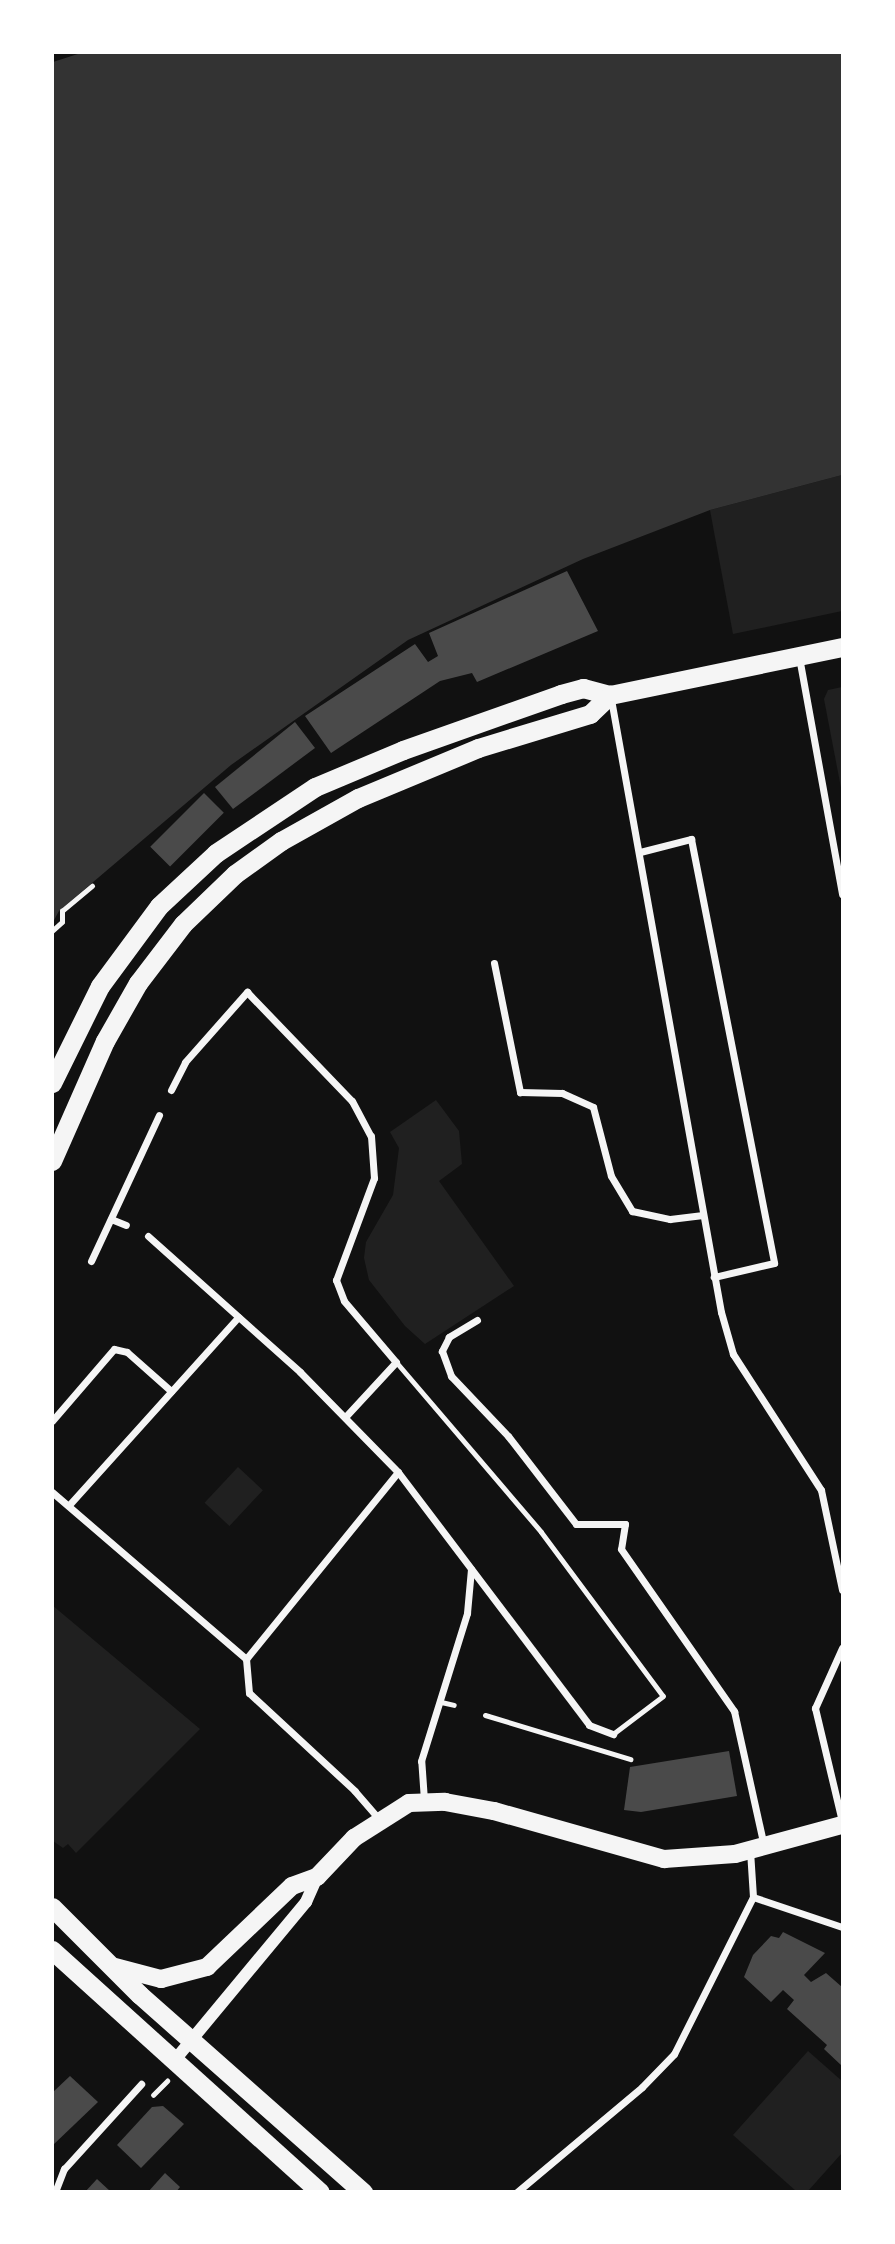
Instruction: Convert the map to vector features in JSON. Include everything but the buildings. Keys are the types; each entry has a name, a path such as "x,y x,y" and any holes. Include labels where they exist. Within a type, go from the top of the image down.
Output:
{"highway":[{"path":"52,1083 90,1005 139,929 179,885 256,823 315,787 403,750 583,688 610,695 842,648"},
{"path":"52,1161 105,1041 138,983 183,924 235,874 281,841 358,798 465,752 590,714 610,695"},
{"path":"52,1907 115,1967 127,1983 363,2192"},
{"path":"52,1950 320,2192"}],"main road":[{"path":"115,1967 161,1979 195,1973 218,1960 292,1886 317,1877 379,1819 424,1801 494,1811 664,1858 757,1848 842,1823"}],"street":[{"path":"798,656 842,894"},
{"path":"610,695 640,852 701,1215 733,1354 821,1490 842,1590"},
{"path":"640,852 691,839 774,1263 714,1277"},
{"path":"494,963 520,1092 562,1093 593,1107 611,1176 632,1211 670,1219 701,1215"},
{"path":"171,1090 185,1062 247,992 352,1101 371,1136 374,1178 336,1280 344,1301 396,1362 345,1417"},
{"path":"91,1261 159,1115"},
{"path":"111,1219 126,1225"},
{"path":"148,1236 345,1417 398,1472 589,1724 613,1734"},
{"path":"69,1505 238,1317"},
{"path":"477,1320 449,1337 442,1351 451,1376 508,1436 576,1524 625,1524 621,1549 734,1711 757,1848 752,1898 674,2054 642,2087 517,2192"},
{"path":"52,1421 114,1349 127,1352 171,1391"},
{"path":"246,1659 398,1472"},
{"path":"52,1492 246,1659 249,1693 355,1791 379,1819"},
{"path":"424,1801 421,1761 467,1613 471,1569"},
{"path":"842,1648 815,1708 842,1823"},
{"path":"174,2061 306,1902 317,1877"},
{"path":"752,1898 842,1927"},
{"path":"55,2192 64,2169 141,2084"}],"lane":[{"path":"396,1362 541,1532 663,1696 613,1734"},
{"path":"441,1702 454,1705"},
{"path":"485,1715 630,1759"}],"path":[{"path":"52,931 62,922 62,911 92,886"}],"shaded area":[{"path":"84,52 842,53 842,475 710,510 583,559 408,640 231,765 59,911 53,922 53,62"},
{"path":"842,475 842,611 733,634 710,510"},
{"path":"842,687 842,793 824,699 828,690"},
{"path":"436,1100 459,1131 462,1164 439,1181 514,1286 425,1344 405,1326 369,1280 364,1258 366,1242 393,1195 399,1148 390,1132"},
{"path":"238,1467 263,1490 229,1526 205,1503"},
{"path":"52,1605 200,1729 76,1853 68,1844 63,1848 53,1841"},
{"path":"808,2051 842,2081 842,2153 808,2191 796,2191 733,2135"}]}
